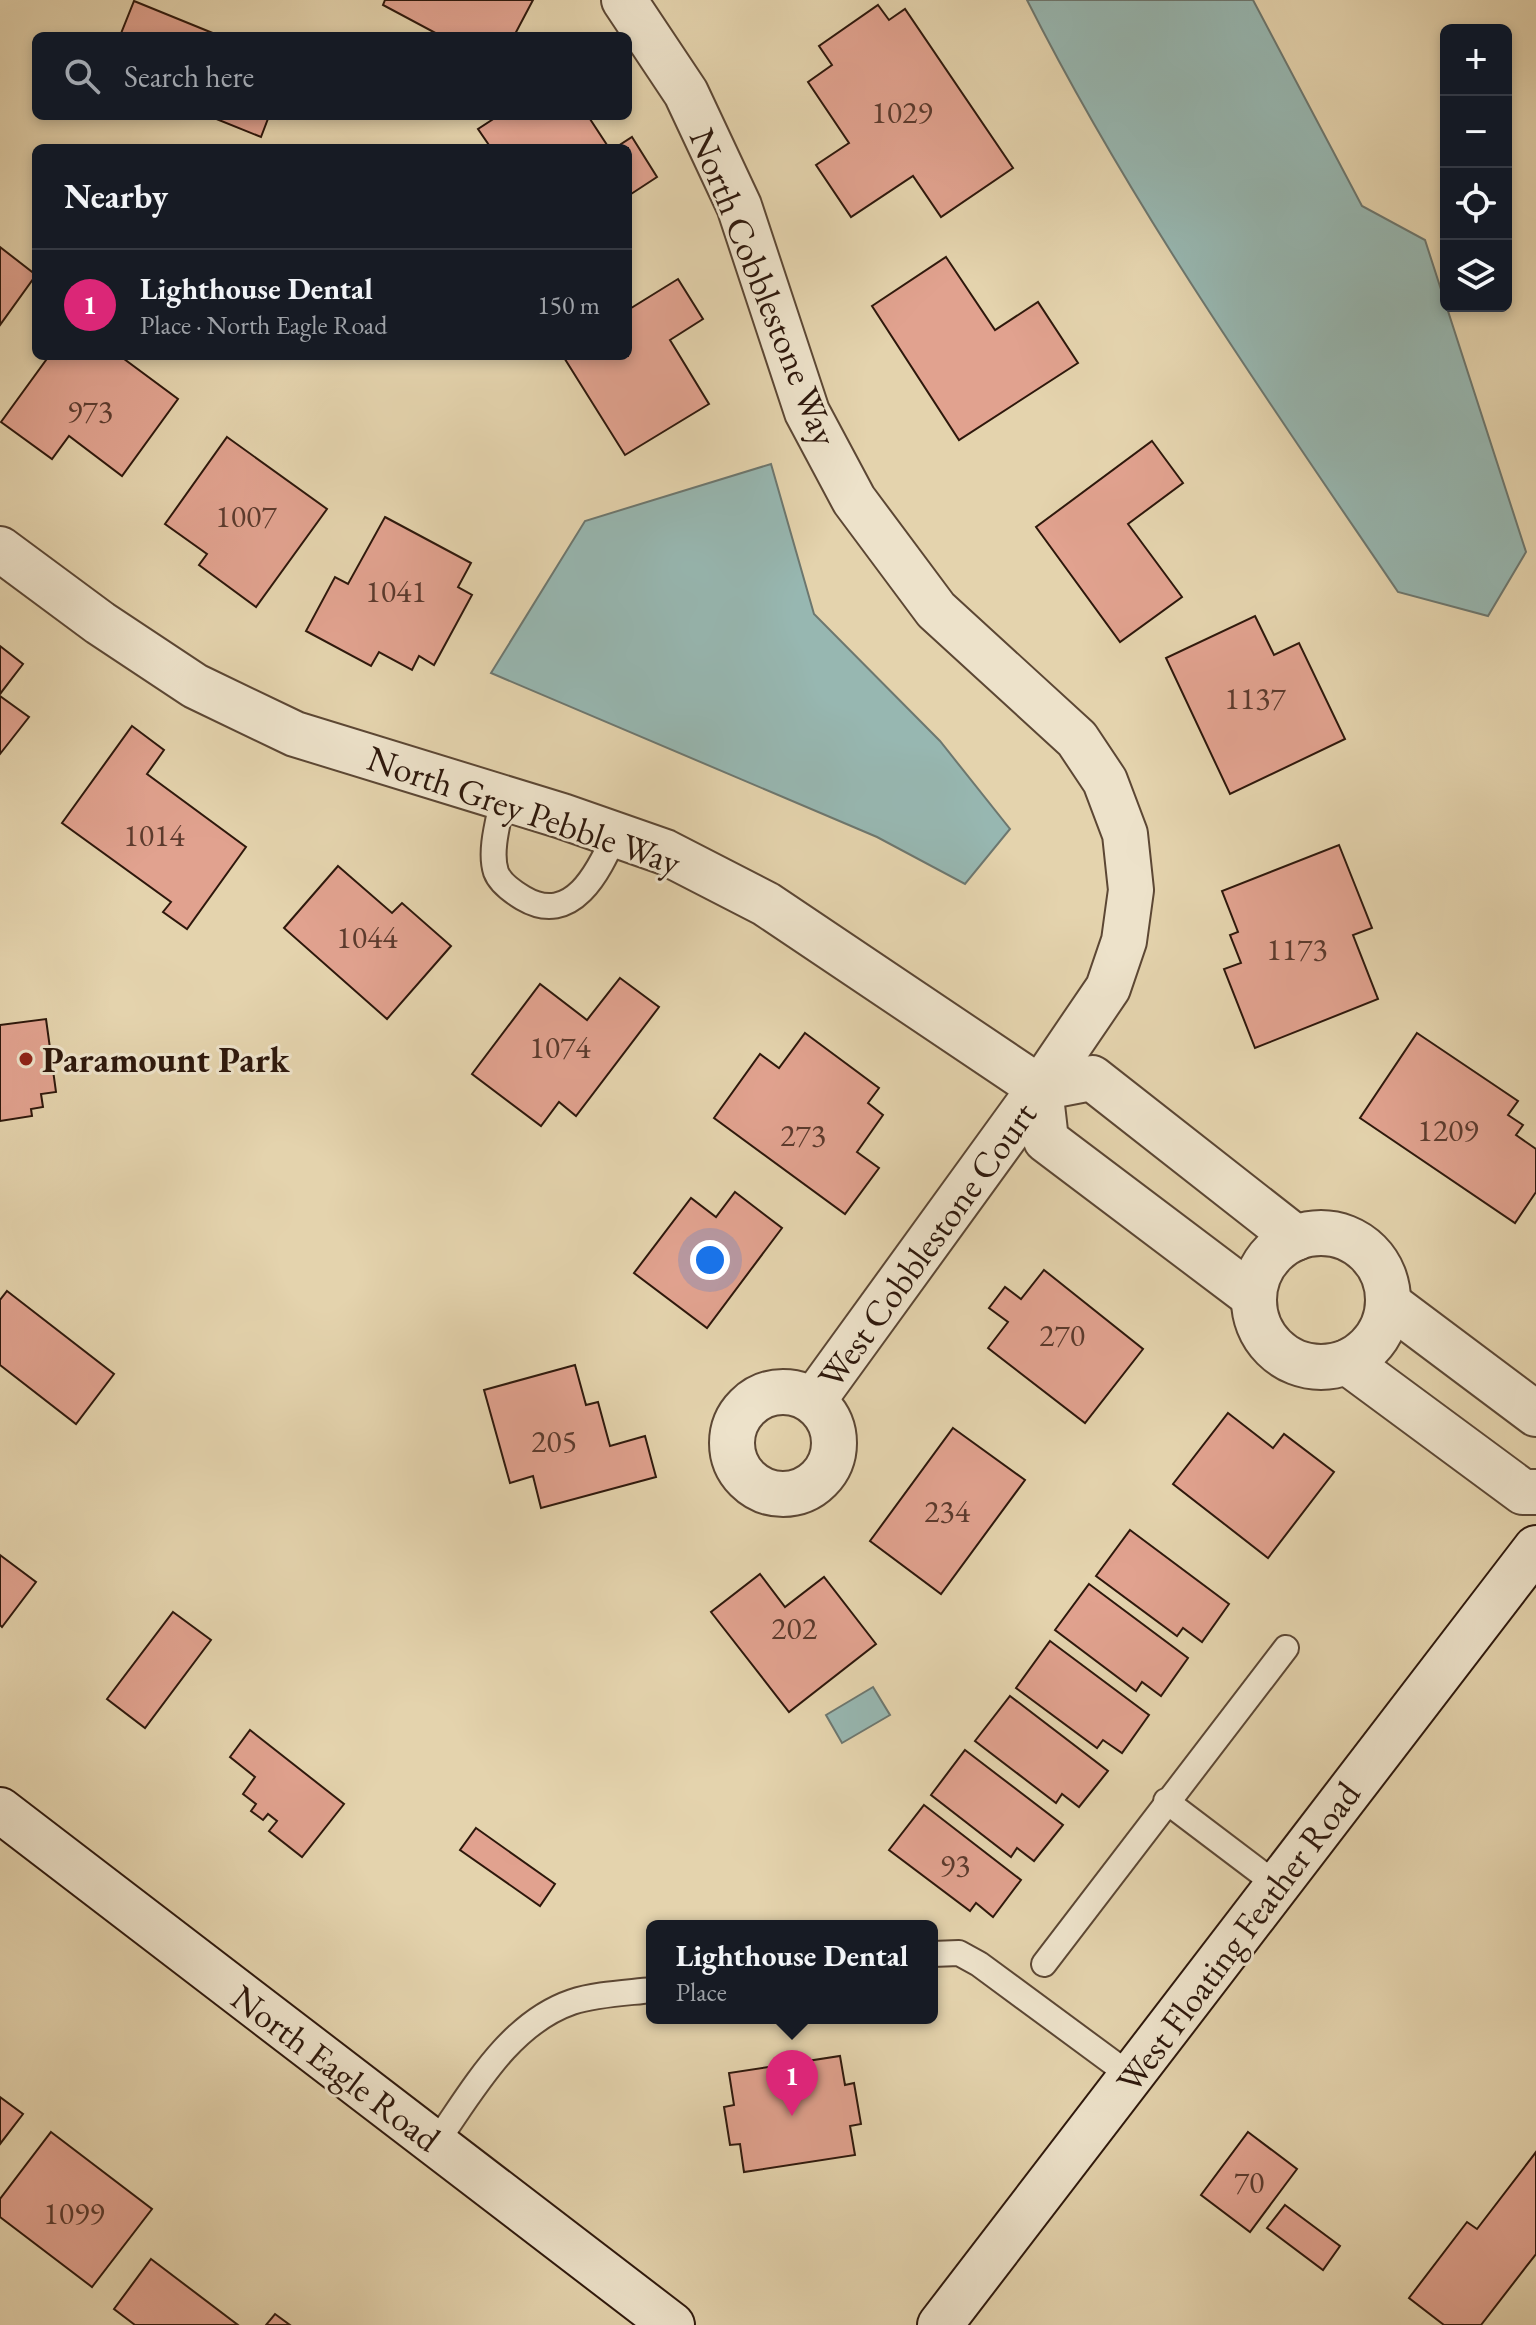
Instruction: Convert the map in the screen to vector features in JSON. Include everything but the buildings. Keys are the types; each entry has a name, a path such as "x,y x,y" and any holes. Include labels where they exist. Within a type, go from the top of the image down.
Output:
{"street":[{"name":"North Cobblestone Way","path":"624,0 686,93 739,206 807,412 854,500 936,610 1077,739 1105,781 1125,834 1131,890 1124,941 1108,988 1040,1088"},
{"name":"North Grey Pebble Way","path":"0,549 100,623 195,686 295,734 665,852 766,904 1040,1088"},
{"path":"1254,1297 1046,1140 1040,1088 1092,1078 1296,1238"},
{"name":"West Cobblestone Court","path":"813,1401 1040,1088"},
{"path":"1315,1233 1334,1234 1368,1251 1386,1284 1388,1303 1385,1322 1376,1339 1347,1362 1309,1366 1283,1354 1263,1334 1256,1316 1254,1297 1266,1261 1279,1247 1296,1238 1315,1233"},
{"path":"1388,1303 1536,1414"},
{"path":"1347,1362 1523,1492 1536,1492"},
{"name":"West Floating Feather Road","path":"940,2325 1536,1548"},
{"name":"North Eagle Road","path":"0,1810 672,2325"}],"lane":[{"path":"503,798 495,849 496,872 506,886 539,905 562,902 580,894 596,878 615,835"},
{"path":"1044,1964 1286,1648"},
{"path":"1166,1801 1277,1885"},
{"path":"938,1954 959,1953 979,1964 1131,2076"},
{"path":"435,2144 486,2071 517,2035 544,2014 574,2001 646,1991"}],"water":[{"path":"1027,0 1253,0 1362,206 1425,240 1440,286 1440,312 1448,312 1526,552 1488,616 1398,592 1203,302 1068,77"},
{"path":"771,464 814,614 940,741 1010,829 965,884 877,837 491,673 585,521"},
{"path":"873,1687 890,1715 842,1743 826,1715"}],"place":[{"name":"Paramount Park","path":"26,1059"},
{"name":"Lighthouse Dental","path":"792,2116"}]}
